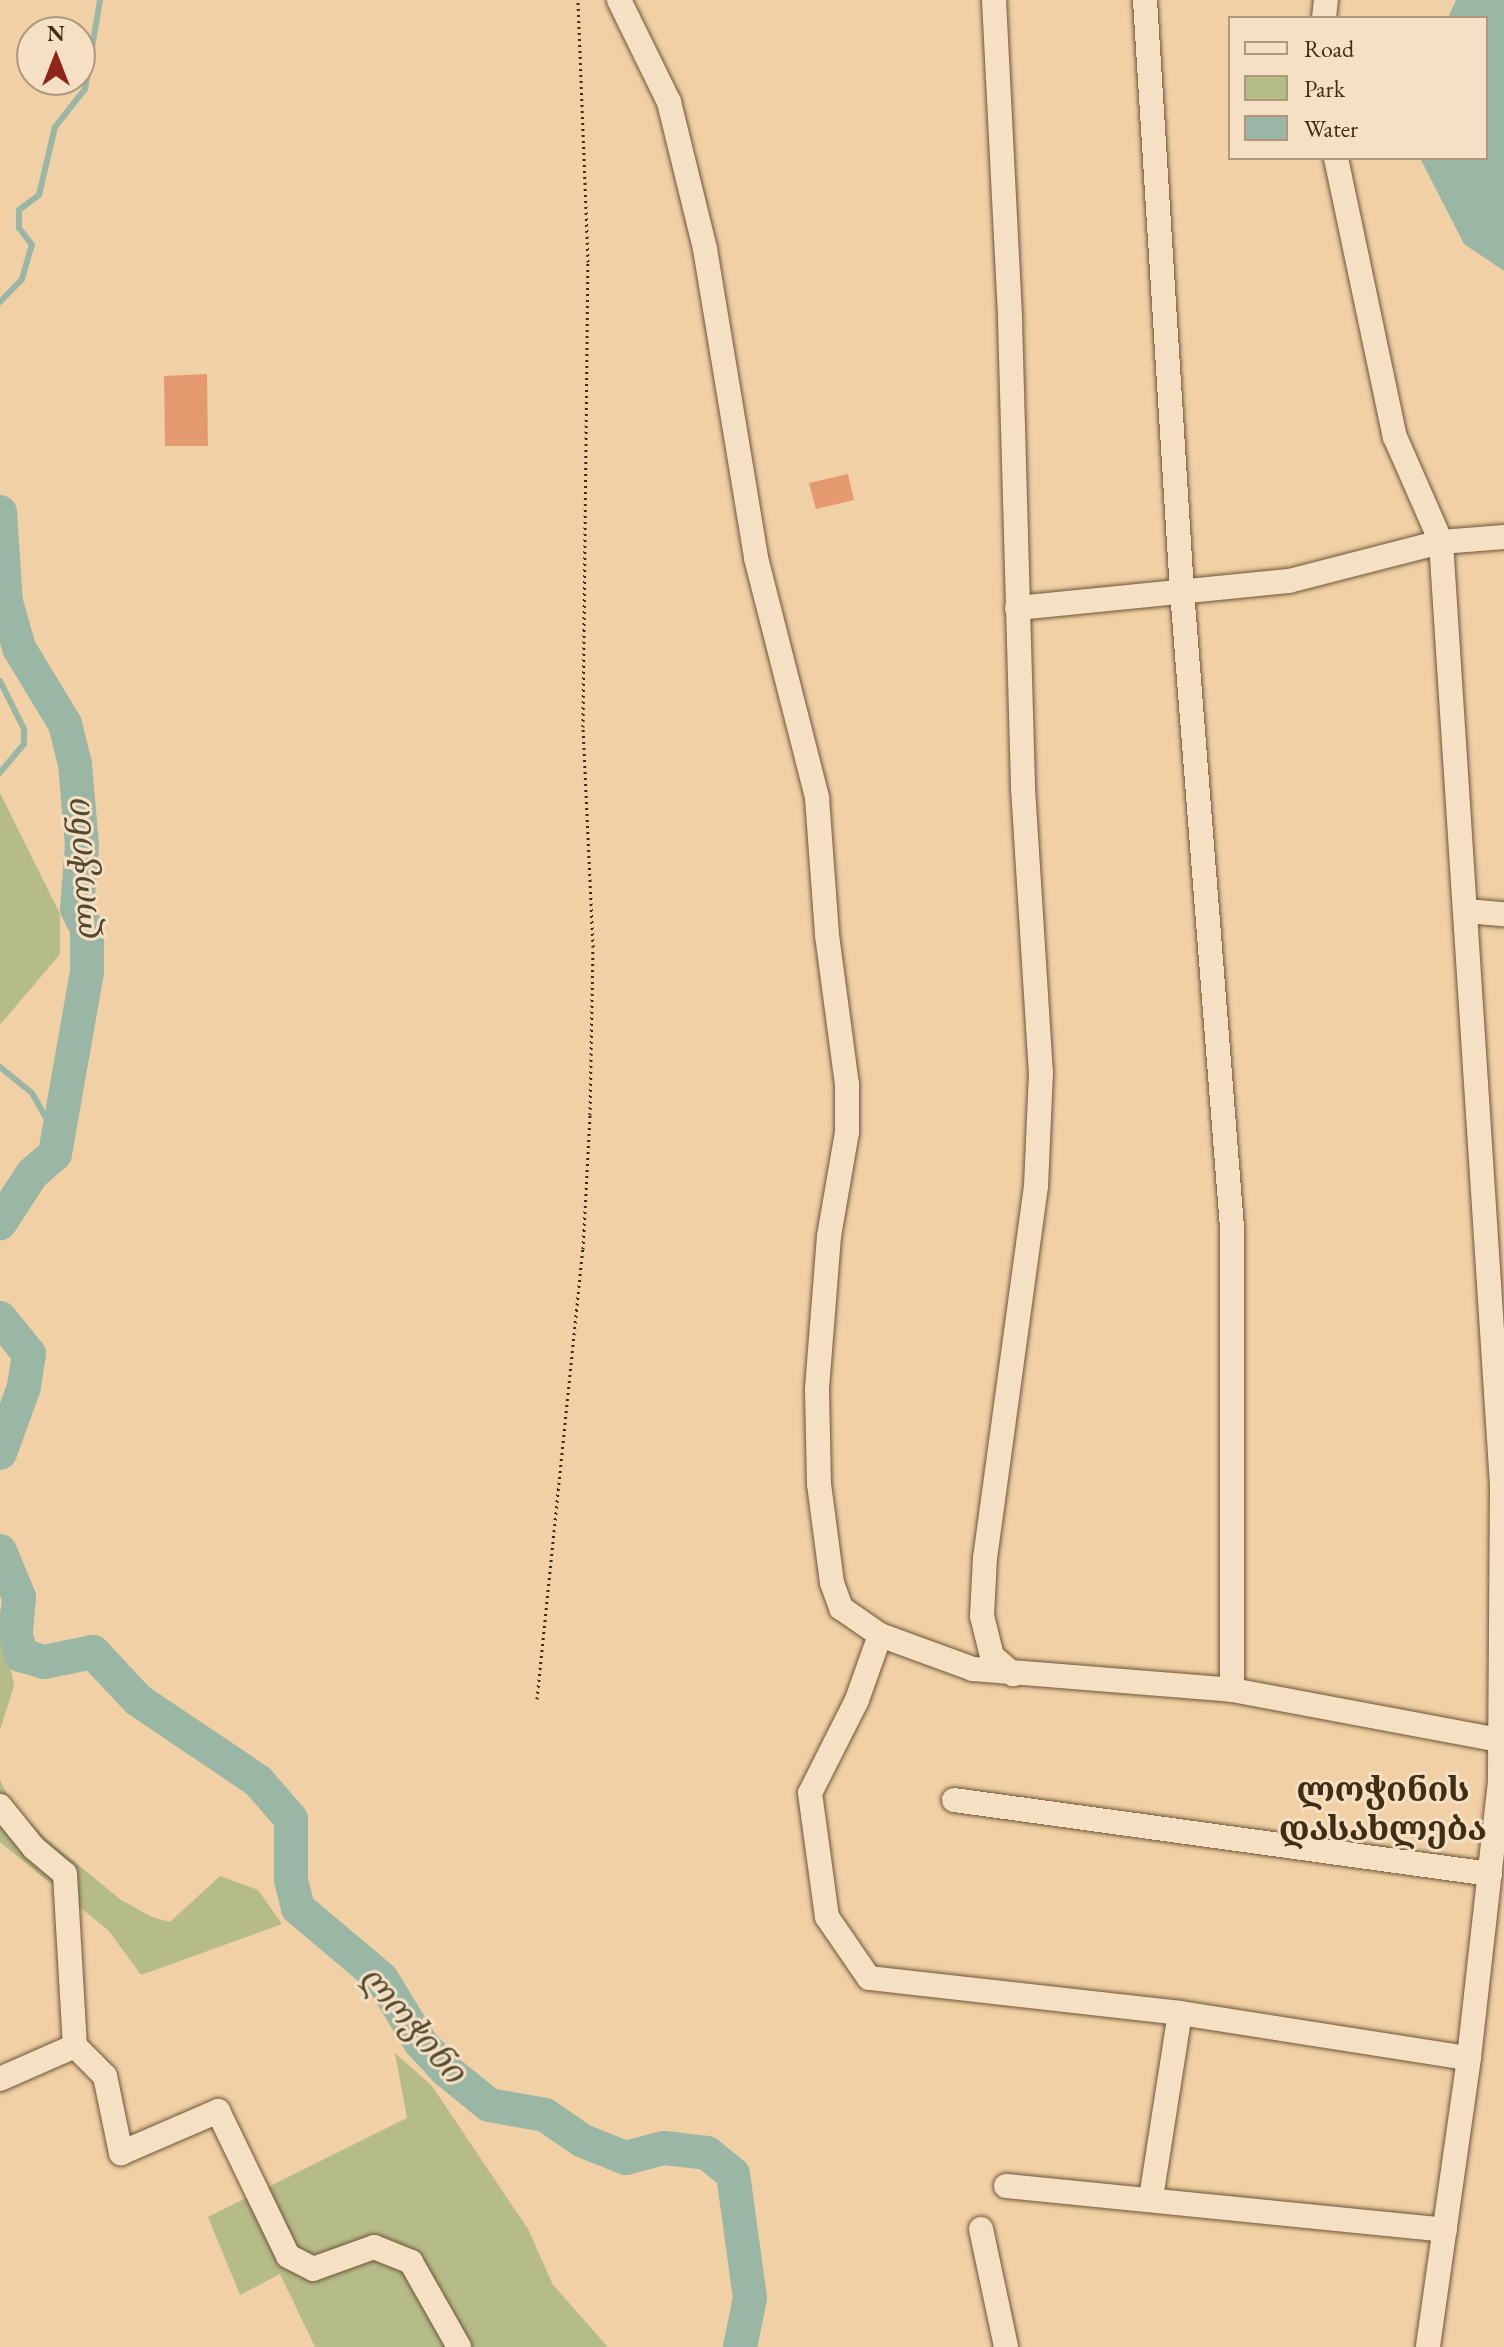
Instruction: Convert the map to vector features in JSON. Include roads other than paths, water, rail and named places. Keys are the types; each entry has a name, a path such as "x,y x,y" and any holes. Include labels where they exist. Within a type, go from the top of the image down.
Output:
{"street":[{"path":"619,0 669,102 705,249 756,558 817,798 827,935 847,1084 847,1132 829,1236 817,1390 819,1484 832,1583 841,1608 880,1635 973,1669 1232,1690 1499,1740"},
{"path":"994,0 1017,608 1041,1072 1036,1186 992,1482 982,1616 992,1656 1013,1674"},
{"path":"1145,0 1182,591 1232,1228 1232,1690"},
{"path":"1336,160 1395,437 1441,542 1466,911 1494,1199 1503,1485 1499,1740 1502,1781 1495,1861 1428,2347"},
{"path":"1017,608 1289,581 1441,542 1504,537"},
{"path":"1466,911 1504,914"},
{"path":"880,1635 857,1700 810,1793 827,1917 869,1978 1180,2013 1469,2058"},
{"path":"954,1800 1495,1861"},
{"path":"0,1806 34,1848 65,1874 75,2046 105,2076 121,2153 218,2111 288,2256 313,2269 374,2247 411,2262 459,2347"},
{"path":"1151,2198 1180,2013"},
{"path":"0,2079 75,2046"},
{"path":"1006,2186 1151,2198 1357,2225 1445,2230"},
{"path":"981,2229 1006,2347"}],"water":[{"path":"1456,0 1504,0 1504,271 1464,244 1421,160 1488,160 1488,16 1449,16"}],"waterway":[{"path":"0,302 22,279 32,245 19,228 19,210 39,195 55,127 85,89 100,0"},
{"name":"ლოჭინი","path":"0,512 6,602 19,648 65,724 75,764 82,845 77,909 87,929 87,972 55,1154 32,1174 0,1223"},
{"path":"0,681 24,729 24,744 0,773"},
{"path":"0,1067 32,1093 55,1134"},
{"name":"ლოჭინი","path":"0,1318 29,1354 24,1387 0,1453"},
{"name":"ლოჭინი","path":"0,1551 19,1597 16,1635 21,1655 44,1662 93,1652 138,1700 258,1781 291,1819 291,1880 298,1908 382,1979 420,2042 446,2070 489,2105 545,2115 583,2141 626,2158 664,2148 707,2153 733,2174 750,2298 740,2347"}],"district":[{"name":"ლოჭინის დასახლება","path":"1383,1808"}]}
